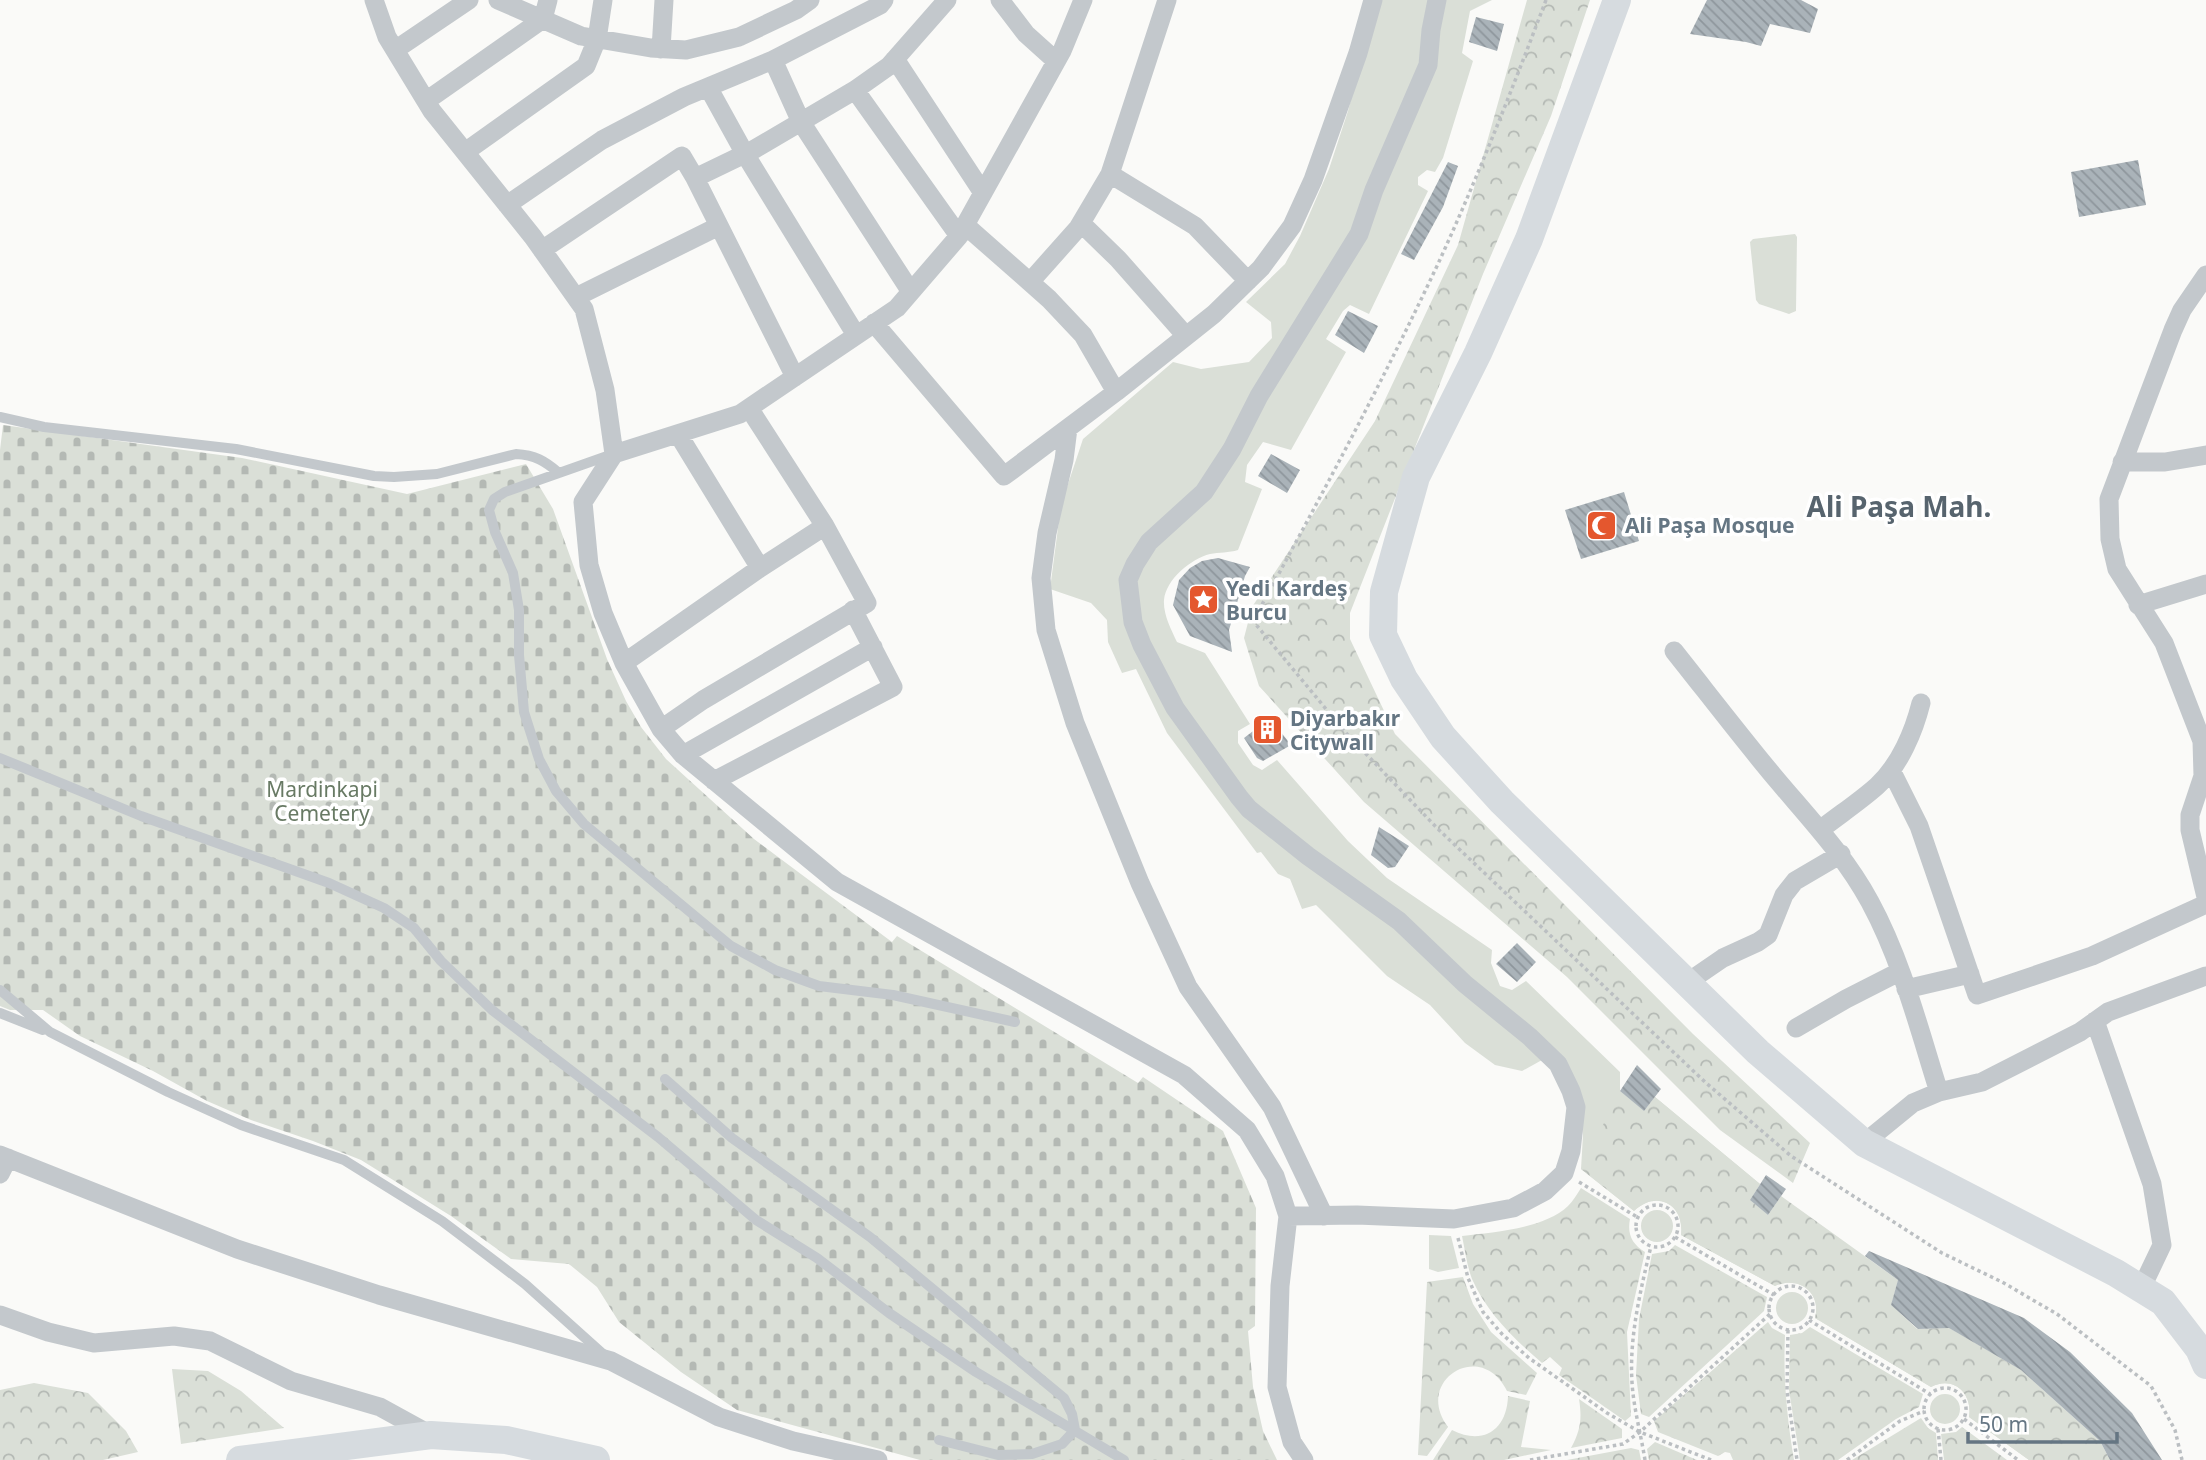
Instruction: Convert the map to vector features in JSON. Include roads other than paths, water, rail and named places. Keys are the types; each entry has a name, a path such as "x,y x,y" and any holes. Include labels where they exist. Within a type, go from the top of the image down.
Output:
{"street":[{"path":"374,0 387,37 426,101 542,250 584,309 606,390 614,454"},
{"path":"395,50 469,0"},
{"path":"498,0 545,10 581,36 661,49 686,50 739,37 796,10 810,0"},
{"path":"465,152 586,66 597,39 603,0"},
{"path":"661,49 664,0"},
{"path":"507,205 602,140 684,97 773,60 880,5 884,0"},
{"path":"695,177 745,154 855,90 889,66 947,0"},
{"path":"1000,0 1026,34 1056,61"},
{"path":"1083,0 1056,61 962,231 911,292 897,308 740,414 614,454 583,502 589,565 603,613 624,663 661,729 682,755 837,883 1184,1075 1247,1130 1275,1176 1288,1216 1280,1286 1278,1387 1292,1442 1304,1460"},
{"path":"1030,282 1081,223 1110,174 1167,0"},
{"path":"874,323 1004,476 1214,314 1261,268 1292,226 1312,180 1358,53 1373,0"},
{"path":"1288,1216 1357,1215 1454,1219 1513,1208 1545,1191 1564,1173 1571,1151 1576,1107 1572,1091 1558,1064 1530,1037 1465,984 1399,921 1308,856 1250,809 1204,752 1175,708 1142,645 1133,622 1130,603 1129,580 1135,564 1149,542 1204,492 1232,449 1259,396 1359,234 1374,190 1428,65 1437,0"},
{"path":"1618,0 1529,239 1478,353 1416,477 1384,592 1383,635 1404,679 1443,737 1502,802 1758,1052 1864,1143 2142,1287 2163,1302 2199,1349 2206,1365"},
{"path":"426,101 545,10"},
{"path":"895,59 983,193"},
{"path":"773,60 801,122 911,292"},
{"path":"708,87 745,154 856,335"},
{"path":"855,90 962,231 1030,282 1083,335 1116,392"},
{"path":"542,250 682,156 695,177 794,377"},
{"path":"1110,174 1195,226 1248,281"},
{"path":"1081,223 1118,259 1186,336"},
{"path":"576,297 719,226"},
{"path":"2206,275 2178,320 2109,499 2110,540 2117,569 2164,643 2203,729 2204,764 2201,787 2190,815 2190,830 2206,897"},
{"path":"661,729 703,700 867,603 825,526 749,408"},
{"path":"1068,428 1041,578 1046,630 1072,712 1140,883 1188,987 1272,1107 1324,1216"},
{"path":"678,433 760,568"},
{"path":"2122,462 2165,462 2206,455"},
{"path":"624,663 825,526"},
{"path":"2138,605 2206,584"},
{"path":"714,782 893,687 853,610"},
{"path":"682,755 873,647"},
{"path":"1674,652 1841,854 1870,901 1903,981 1939,1092"},
{"path":"1820,830 1878,785 1895,765 1917,719 1921,703"},
{"path":"1891,770 1919,825 1978,995 2092,956 2206,904"},
{"path":"1688,982 1723,958 1768,935 1784,895 1795,881 1841,854"},
{"path":"1796,1028 1846,999 1903,981 1970,974"},
{"path":"1864,1143 1913,1103 1939,1092 1982,1082 2080,1032 2108,1012 2206,976"},
{"path":"2095,1021 2152,1184 2162,1245 2142,1287"},
{"path":"3,1162 237,1249 379,1295 611,1361 719,1417 793,1441 878,1460"},
{"path":"0,1315 48,1332 94,1343 174,1336 209,1341 291,1381 380,1407 431,1435"},
{"path":"240,1460 431,1435 506,1440 596,1460"}],"lane":[{"path":"0,417 44,427 236,449 374,476 413,477 437,474 516,454 538,457 559,473"},
{"path":"614,454 505,492 494,499 489,510 495,532 513,573 519,610 519,655 524,712 539,759 556,791 584,824 731,946 775,970 819,986 893,995 1015,1022"},
{"path":"0,758 141,816 329,883 384,908 414,928 441,961 492,1010 658,1137 756,1220 817,1258 890,1313 976,1372 1124,1460"},
{"path":"0,990 50,1032"},
{"path":"0,1013 50,1032 168,1092 242,1125 344,1160 442,1221 525,1284 611,1361"},
{"path":"665,1079 732,1138 870,1237 1064,1398 1075,1430"},
{"path":"939,1440 998,1455 1032,1454 1062,1444 1075,1430"}],"place":[{"name":"Ali Paşa Mosque","path":"1602,525"},
{"name":"Yedi Kardeş Burcu","path":"1203,600"},
{"name":"Diyarbakır Citywall","path":"1267,730"}],"district":[{"name":"Ali Paşa Mah.","path":"1899,506"}],"park label":[{"name":"Mardinkapi Cemetery","path":"322,801"}]}
